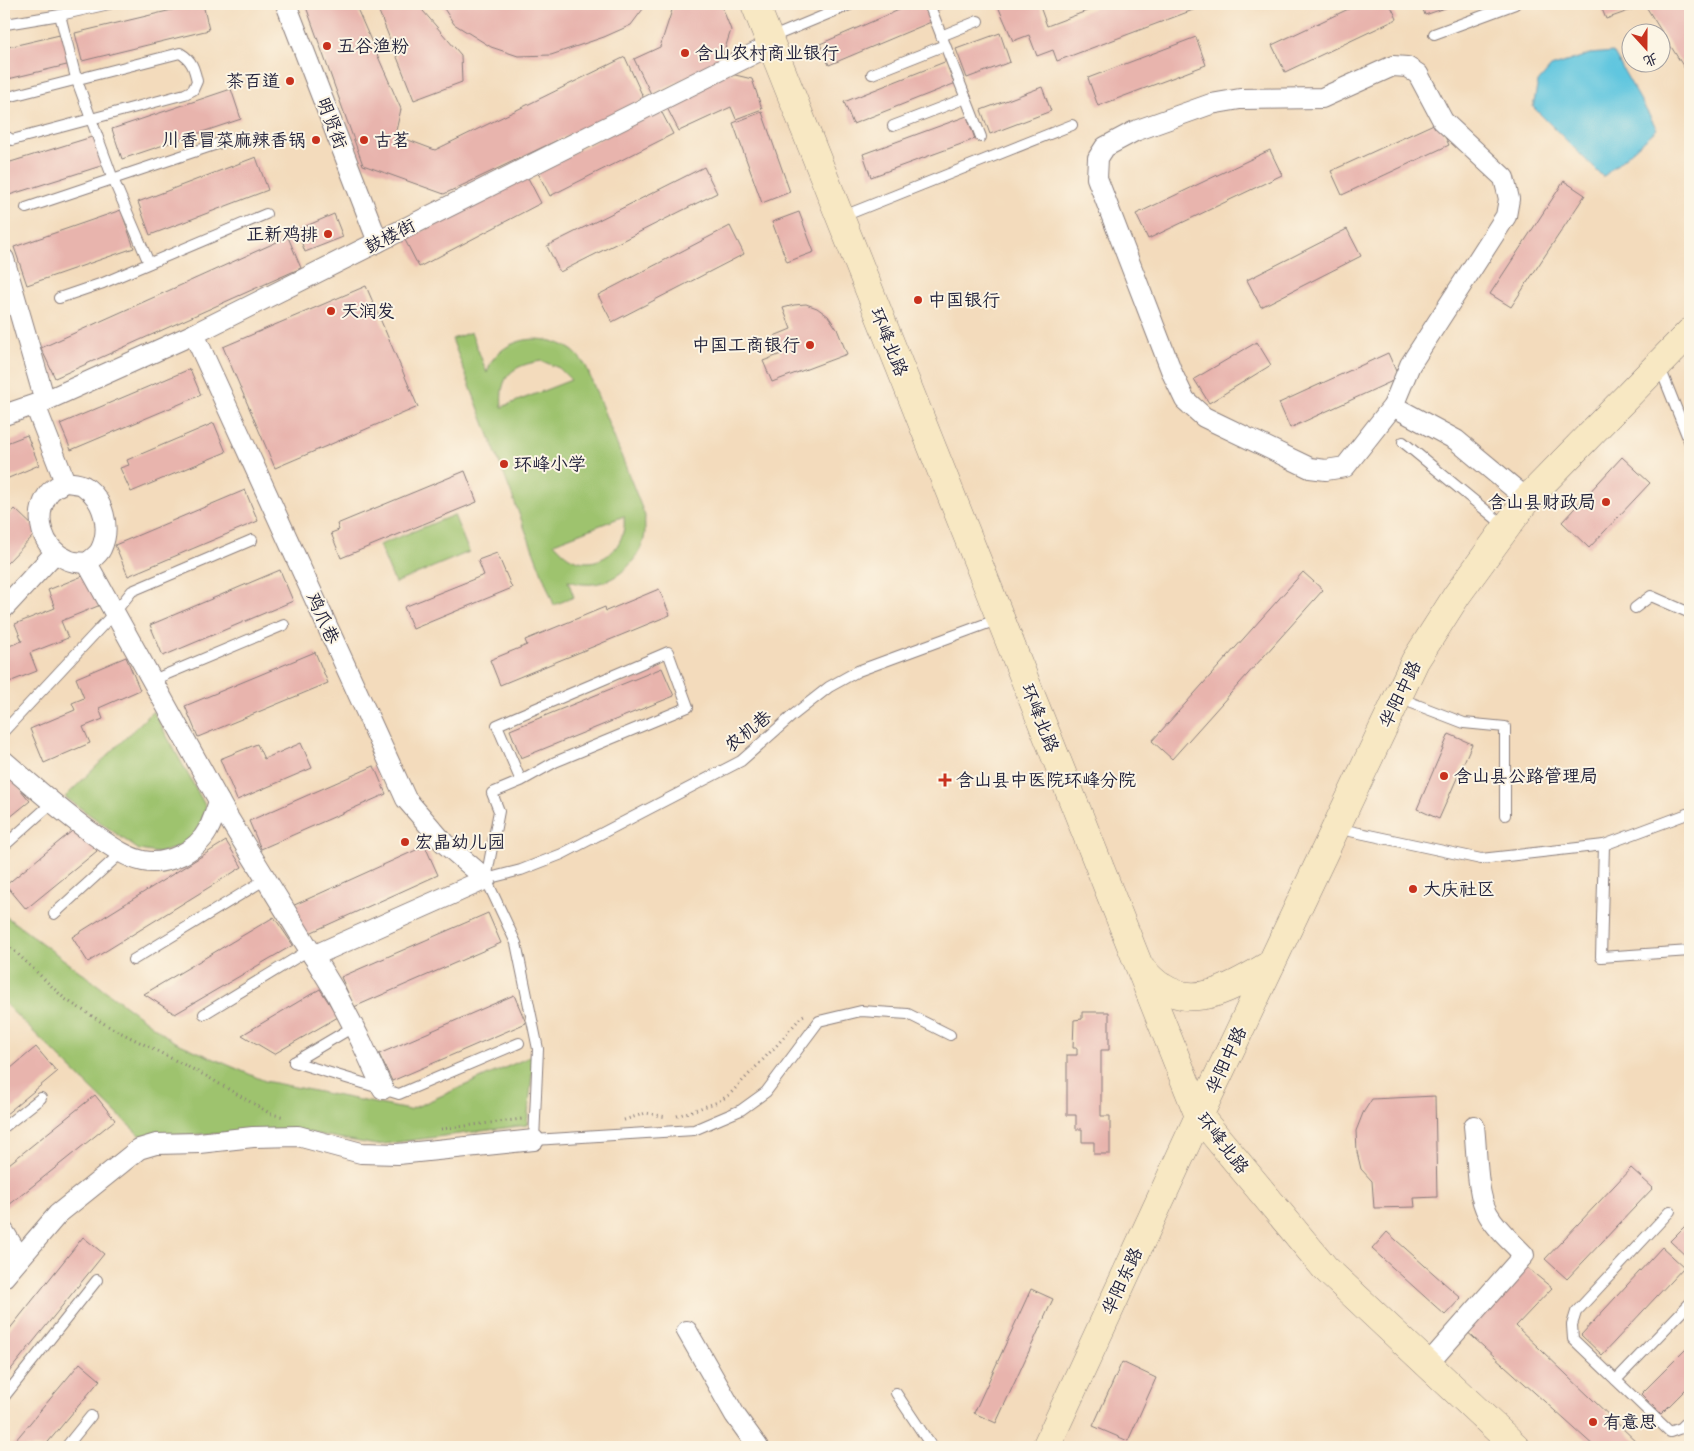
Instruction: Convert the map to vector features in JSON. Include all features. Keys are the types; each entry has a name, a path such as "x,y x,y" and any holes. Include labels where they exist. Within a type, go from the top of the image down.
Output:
{"main road":[{"name":"环峰北路","path":"755,4 1199,1116 1325,1268 1516,1447"},
{"name":"华阳中路","path":"1199,1116 1415,661 1458,595 1527,499 1690,332"},
{"path":"1140,968 1162,988 1181,995 1194,997 1214,993 1237,985 1271,964"},
{"name":"华阳东路","path":"1046,1447 1199,1116"}],"street":[{"name":"明贤街","path":"286,4 378,242"},
{"name":"鼓楼街","path":"4,415 40,403 194,334 769,42"},
{"path":"1393,66 1407,67 1418,74 1443,121 1504,178 1509,199 1506,216 1410,365 1393,406 1345,466 1326,470 1310,468 1204,417 1185,400 1173,375 1097,178 1098,158 1106,147 1135,131 1211,104 1240,99 1322,98 1393,66"},
{"path":"4,258 40,403 65,482"},
{"name":"鸡爪巷","path":"194,334 406,799 444,842 486,879"},
{"path":"1393,406 1456,440 1527,499"},
{"path":"65,482 83,486 97,500 106,520 101,551 88,563 70,561 55,553 46,541 41,525 42,506 50,491 65,482"},
{"path":"4,608 55,553"},
{"path":"88,563 220,801 336,993 382,1089"},
{"path":"4,761 74,821 121,853 144,861 164,861 181,855 197,844 208,830 220,801"},
{"path":"311,953 486,879"},
{"path":"1428,1364 1524,1255 1496,1226 1487,1212 1482,1199 1474,1126"},
{"path":"4,1277 58,1214 139,1149 156,1144 199,1143 252,1137 298,1136 362,1153 398,1154 534,1140"},
{"path":"4,1232 20,1258"},
{"path":"687,1331 735,1415 758,1447"}],"lane":[{"path":"6,24 109,4"},
{"path":"769,42 852,4"},
{"path":"929,4 981,137"},
{"path":"1434,34 1515,4"},
{"path":"60,15 76,78 113,179 149,263"},
{"path":"872,74 978,21"},
{"path":"4,98 76,78 180,53 189,58 197,81 192,90 184,94 12,140 4,135"},
{"path":"893,126 966,98"},
{"path":"840,218 1072,125"},
{"path":"26,208 235,138"},
{"path":"59,298 104,283 266,214"},
{"path":"1659,364 1690,443"},
{"path":"1403,442 1507,527"},
{"path":"4,731 115,612 132,591 252,540"},
{"path":"1635,608 1651,596 1690,613"},
{"name":"农机巷","path":"486,879 521,870 562,854 741,761 792,716 829,687 858,671 1000,619"},
{"path":"153,680 284,625"},
{"path":"521,781 497,725 668,652 688,707 555,762 521,781 492,793 499,811 486,879 516,943 538,1049 534,1140 694,1130 741,1110 766,1092 819,1021 861,1010 908,1014 950,1035"},
{"path":"1398,697 1464,723 1505,727 1505,815"},
{"path":"4,846 52,803"},
{"path":"1336,828 1481,859 1604,844 1690,813"},
{"path":"1604,844 1601,957 1690,951"},
{"path":"54,914 121,853"},
{"path":"133,960 266,879"},
{"path":"204,1014 311,953"},
{"path":"353,1027 294,1062 399,1094 519,1043"},
{"path":"4,1127 41,1098"},
{"path":"1670,1210 1576,1312 1572,1325 1573,1339 1670,1432 1681,1428 1690,1419"},
{"path":"4,1396 96,1280"},
{"path":"1616,1380 1690,1303"},
{"path":"896,1393 932,1447"},
{"path":"66,1447 91,1416"}],"green space":[{"path":"471,332 487,373 492,361 501,351 521,341 532,339 542,339 563,345 575,353 586,366 645,516 645,536 641,549 629,565 613,578 593,584 568,581 574,597 554,605 452,339","holes":["542,361 559,368 571,380 502,407 503,387 505,380 510,374 515,369","624,516 624,528 621,539 613,551 601,559 587,562 575,560 565,554 554,543"]},
{"path":"454,515 469,552 395,583 379,545"},
{"path":"153,711 206,807 201,823 192,838 176,848 158,853 139,850 65,797"},
{"path":"4,915 173,1041 265,1081 409,1110 534,1055 527,1125 376,1145 300,1131 140,1136 4,1003"}],"water":[{"path":"1613,52 1622,68 1622,72 1624,72 1657,129 1603,177 1533,107 1538,82 1551,67 1590,54"}],"building":[{"path":"203,4 209,30 82,61 75,33"},
{"path":"305,4 355,4 401,109 395,135 435,150 625,57 644,99 444,194 363,165"},
{"path":"376,4 417,4 461,55 462,82 414,100"},
{"path":"441,4 643,4 643,9 631,25 604,37 551,55 518,56 491,47 454,24"},
{"name":"含山农村商业银行","path":"674,4 721,4 731,30 721,61 651,94 634,59 660,47"},
{"path":"913,4 923,4 931,22 829,65 820,44"},
{"path":"934,4 954,4 937,10"},
{"path":"997,4 1039,4 1047,26 1105,4 1209,4 1057,61 1053,50 1037,56 1029,35 1013,41"},
{"path":"1359,4 1390,4 1397,19 1285,72 1272,45"},
{"path":"1421,4 1457,4 1425,15"},
{"path":"1600,4 1690,4 1690,77 1672,48 1672,22 1656,22 1645,5 1606,19"},
{"path":"1000,33 1010,62 967,78 956,49"},
{"path":"64,34 71,64 4,80 4,48"},
{"path":"1196,37 1206,65 1098,106 1088,78"},
{"path":"947,61 956,83 853,124 844,102"},
{"path":"727,73 752,79 762,109 736,119 731,107 679,131 665,104"},
{"path":"1042,87 1051,111 990,134 981,110"},
{"path":"231,89 241,119 122,159 112,129"},
{"path":"660,109 673,134 550,196 537,171"},
{"path":"762,112 790,192 762,203 733,123"},
{"path":"967,116 975,139 871,177 863,154"},
{"path":"1438,122 1449,145 1342,195 1331,171"},
{"path":"95,136 104,165 6,196 4,190 4,164"},
{"path":"1270,150 1282,175 1148,239 1136,214"},
{"path":"256,157 268,190 150,235 138,202"},
{"path":"704,167 717,193 560,272 547,246"},
{"path":"527,176 541,203 419,267 405,240"},
{"path":"1564,181 1585,195 1511,307 1490,294"},
{"path":"121,210 134,248 27,285 14,247"},
{"path":"799,212 814,252 787,262 772,222"},
{"path":"334,214 343,237 305,252 297,230"},
{"path":"730,226 744,254 612,322 598,295"},
{"path":"1347,229 1361,256 1261,307 1247,280"},
{"path":"288,237 301,268 55,378 41,348"},
{"path":"366,286 418,407 275,468 223,347"},
{"name":"中国工商银行","path":"806,304 817,308 828,316 837,329 847,354 772,382 763,361 781,354 774,336 791,329 783,308"},
{"path":"1257,342 1271,365 1209,403 1194,379"},
{"path":"1388,353 1399,378 1290,428 1279,403"},
{"path":"190,369 201,395 71,450 60,424"},
{"path":"214,423 226,452 131,492 120,468 129,465 127,460"},
{"path":"27,435 39,465 4,480 4,444"},
{"name":"含山县财政局","path":"1622,457 1650,483 1589,548 1562,522"},
{"path":"465,471 477,502 341,558 331,533 339,530 337,524"},
{"path":"245,490 258,521 128,576 115,545"},
{"path":"15,509 38,531 4,566 4,521"},
{"path":"497,553 512,588 413,629 404,607 484,575 478,560"},
{"path":"280,570 293,601 163,656 150,625"},
{"path":"1303,572 1323,590 1172,759 1152,741"},
{"path":"90,573 103,604 61,621 68,638 30,653 37,671 4,684 4,648 22,641 15,624 55,608 48,590"},
{"path":"659,589 670,615 500,685 490,660 527,645 525,640 605,607 606,611"},
{"path":"315,652 328,683 198,737 185,706"},
{"path":"126,657 140,690 99,708 103,719 83,727 90,743 44,763 30,729 75,710 72,703 84,698 76,678"},
{"path":"662,668 674,696 521,758 510,730"},
{"name":"含山县公路管理局","path":"1449,734 1472,744 1439,819 1417,809"},
{"path":"301,743 312,768 237,800 220,759 257,744 264,759"},
{"path":"374,766 386,794 261,849 249,821"},
{"path":"10,777 30,801 4,822 4,782"},
{"path":"77,827 97,851 26,909 6,885"},
{"path":"226,841 242,867 88,962 72,937"},
{"path":"425,846 438,875 303,936 290,907"},
{"path":"488,913 501,943 354,1007 341,977"},
{"path":"274,917 293,945 175,1014 144,994"},
{"path":"320,989 338,1017 274,1054 242,1035"},
{"path":"514,995 526,1023 392,1081 379,1054"},
{"path":"1082,1012 1109,1012 1109,1050 1101,1050 1101,1116 1110,1116 1110,1154 1094,1154 1094,1142 1082,1142 1082,1129 1076,1129 1076,1115 1067,1115 1067,1055 1077,1055 1077,1048 1073,1048 1074,1020 1082,1019"},
{"path":"36,1047 57,1072 5,1115 4,1074"},
{"path":"95,1095 115,1120 4,1209 4,1168"},
{"path":"1435,1096 1437,1197 1414,1198 1415,1207 1374,1208 1372,1181 1361,1169 1357,1152 1356,1131 1363,1113 1372,1099"},
{"path":"1631,1168 1653,1188 1567,1279 1545,1259"},
{"path":"1690,1221 1690,1260 1670,1241"},
{"path":"1387,1232 1461,1298 1445,1315 1372,1249"},
{"path":"83,1237 104,1254 4,1378 4,1336"},
{"path":"1662,1247 1684,1267 1602,1355 1581,1335"},
{"path":"1525,1266 1552,1288 1516,1326 1642,1447 1595,1447 1464,1329"},
{"path":"1031,1289 1053,1299 996,1423 974,1413"},
{"path":"1690,1345 1690,1385 1661,1414 1641,1394"},
{"path":"1122,1362 1156,1378 1128,1441 1093,1426"},
{"path":"80,1363 100,1380 44,1447 10,1447"}],"place":[{"name":"五谷渔粉","path":"327,46"},
{"name":"含山农村商业银行","path":"685,53"},
{"name":"茶百道","path":"290,81"},
{"name":"川香冒菜麻辣香锅","path":"316,140"},
{"name":"古茗","path":"364,140"},
{"name":"正新鸡排","path":"328,234"},
{"name":"中国银行","path":"918,300"},
{"name":"天润发","path":"331,311"},
{"name":"中国工商银行","path":"810,345"},
{"name":"环峰小学","path":"504,464"},
{"name":"含山县财政局","path":"1606,502"},
{"name":"含山县公路管理局","path":"1444,776"},
{"name":"含山县中医院环峰分院","path":"945,780"},
{"name":"宏晶幼儿园","path":"405,842"},
{"name":"大庆社区","path":"1413,889"},
{"name":"有意思","path":"1593,1422"}]}
